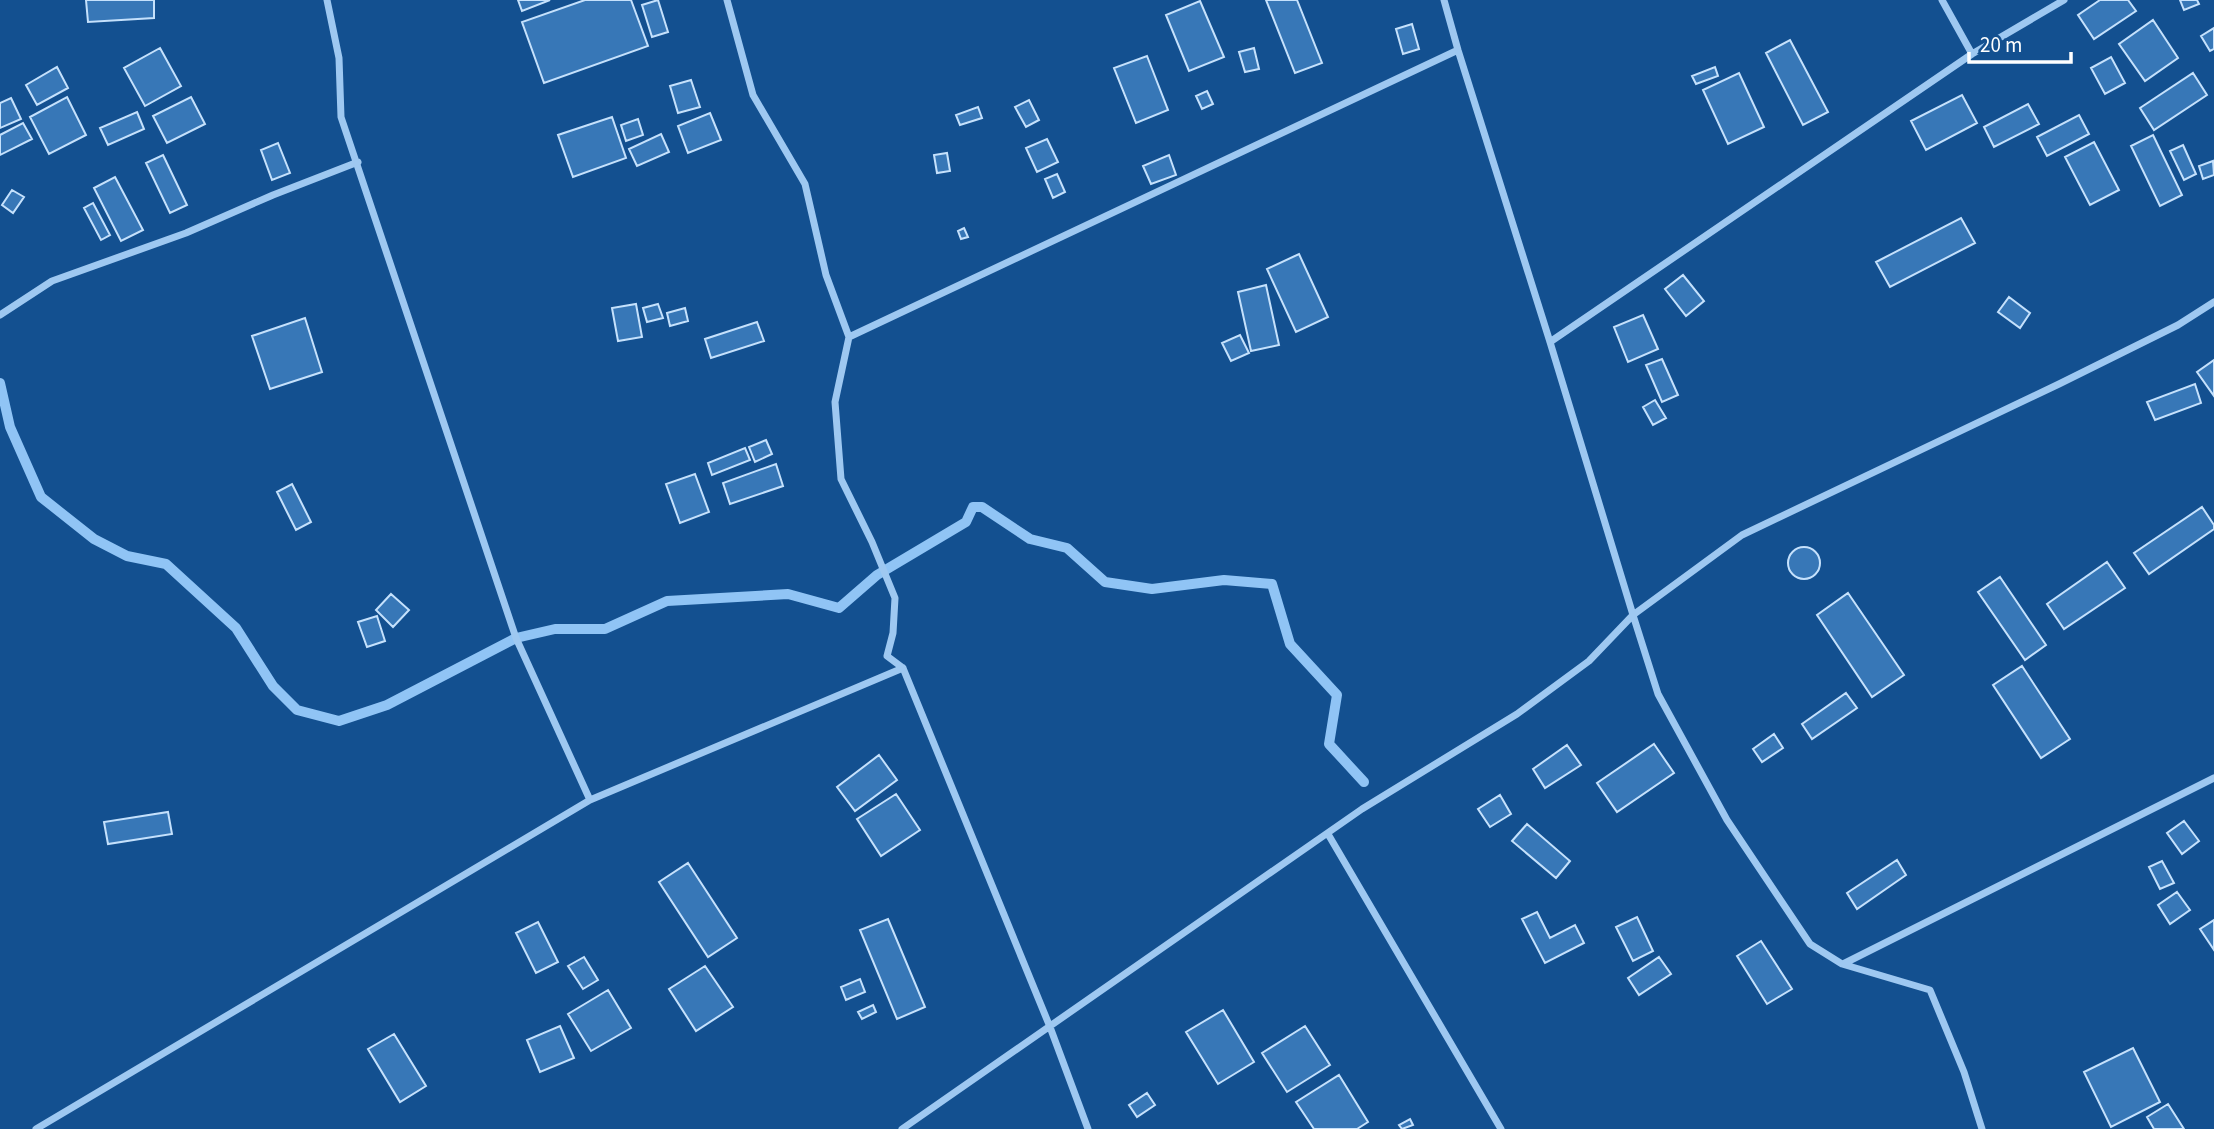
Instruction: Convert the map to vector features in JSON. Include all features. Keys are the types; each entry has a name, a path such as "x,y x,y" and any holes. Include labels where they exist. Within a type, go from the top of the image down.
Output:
{"street":[{"path":"327,0 339,58 341,117 516,638 590,800"},
{"path":"727,0 753,95 805,184 826,275 849,337 835,402 841,479 872,542 895,598 893,633 887,656 903,668 1050,1027 1088,1129"},
{"path":"1444,0 1658,694 1727,820 1810,944 1842,964 1930,990 1964,1072 1982,1129"},
{"path":"1942,0 1972,54"},
{"path":"1550,342 1972,54 2064,0"},
{"path":"849,337 1458,50"},
{"path":"0,315 52,281 186,233 358,162"},
{"path":"902,1129 1362,810 1517,715 1589,661 1633,615 1742,536 2060,384 2178,325 2214,302"},
{"path":"36,1129 590,800 903,668"},
{"path":"1842,964 2214,778"},
{"path":"1328,834 1501,1129"}],"building":[{"path":"86,0 154,0 154,18 88,22"},
{"path":"518,0 550,0 522,11"},
{"path":"585,0 631,0 648,46 544,83 522,22"},
{"path":"658,0 668,32 652,37 642,5"},
{"path":"1266,0 1297,0 1322,63 1295,73"},
{"path":"2100,0 2128,0 2136,11 2094,39 2078,15"},
{"path":"2180,0 2197,0 2199,4 2184,10"},
{"path":"1200,1 1224,57 1189,71 1166,15"},
{"path":"2153,20 2178,58 2145,81 2119,44"},
{"path":"1412,24 1419,49 1403,54 1396,29"},
{"path":"2214,28 2214,49 2210,51 2201,36"},
{"path":"1790,40 1828,112 1803,125 1766,53"},
{"path":"160,48 181,86 145,106 124,68"},
{"path":"1254,48 1259,69 1245,72 1239,52"},
{"path":"1147,56 1168,110 1136,123 1114,68"},
{"path":"2111,57 2125,83 2105,94 2091,68"},
{"path":"57,67 68,88 37,105 26,85"},
{"path":"1715,67 1718,76 1696,84 1692,76"},
{"path":"1739,73 1764,127 1728,144 1703,90"},
{"path":"2193,73 2207,95 2154,130 2140,108"},
{"path":"691,80 700,107 678,113 670,86"},
{"path":"1207,91 1213,104 1202,109 1196,96"},
{"path":"1962,95 1977,123 1926,150 1911,121"},
{"path":"67,97 86,135 49,154 30,117"},
{"path":"191,97 205,124 167,143 153,116"},
{"path":"11,98 21,119 0,128 0,103"},
{"path":"1029,100 1039,120 1026,127 1015,107"},
{"path":"2028,104 2039,124 1994,147 1984,127"},
{"path":"978,107 982,118 960,125 956,115"},
{"path":"137,112 144,129 108,145 100,128"},
{"path":"710,113 721,140 688,153 678,126"},
{"path":"2079,115 2089,134 2047,156 2037,137"},
{"path":"612,117 626,158 573,177 558,135"},
{"path":"638,119 643,135 626,141 621,125"},
{"path":"23,123 32,139 0,155 0,135"},
{"path":"661,134 669,152 637,166 629,149"},
{"path":"2153,135 2182,195 2160,206 2131,146"},
{"path":"1047,139 1058,162 1037,172 1026,148"},
{"path":"2094,142 2119,190 2090,205 2065,157"},
{"path":"278,143 290,173 272,180 261,150"},
{"path":"2183,145 2196,174 2184,180 2170,151"},
{"path":"947,153 950,171 937,173 934,155"},
{"path":"163,155 187,205 170,213 146,163"},
{"path":"1169,155 1176,175 1151,184 1143,166"},
{"path":"2213,161 2214,175 2203,179 2199,166"},
{"path":"1057,174 1065,192 1053,198 1045,179"},
{"path":"115,177 143,230 121,241 94,188"},
{"path":"12,190 24,197 13,213 2,205"},
{"path":"93,203 110,235 101,240 84,208"},
{"path":"1961,218 1975,243 1890,287 1876,262"},
{"path":"964,228 968,237 961,239 958,231"},
{"path":"1299,254 1328,317 1296,332 1267,269"},
{"path":"1683,275 1704,301 1686,316 1665,289"},
{"path":"1266,285 1279,345 1251,351 1238,292"},
{"path":"2009,297 2030,313 2020,328 1998,312"},
{"path":"636,304 642,337 618,341 612,308"},
{"path":"658,304 663,318 647,322 643,308"},
{"path":"685,308 688,321 670,326 667,313"},
{"path":"1643,315 1658,349 1628,362 1614,327"},
{"path":"305,318 322,372 270,389 252,336"},
{"path":"757,322 764,341 711,358 705,339"},
{"path":"1240,335 1249,353 1231,361 1222,343"},
{"path":"1662,359 1678,395 1662,402 1646,365"},
{"path":"2214,360 2214,396 2197,372"},
{"path":"2195,384 2201,403 2155,420 2147,402"},
{"path":"1655,400 1666,418 1653,425 1643,407"},
{"path":"766,440 772,454 755,462 749,447"},
{"path":"745,448 750,460 712,475 708,463"},
{"path":"776,464 783,486 730,504 723,483"},
{"path":"695,474 709,512 680,523 666,484"},
{"path":"292,484 311,522 296,530 277,492"},
{"path":"2202,507 2214,529 2149,574 2134,553"},
{"path":"1804,547 1815,552 1820,563 1815,574 1804,579 1793,574 1788,563 1793,552"},
{"path":"2107,562 2125,588 2064,629 2047,604"},
{"path":"2000,577 2046,645 2025,660 1978,592"},
{"path":"1848,593 1904,675 1872,697 1817,615"},
{"path":"391,594 409,610 393,627 376,610"},
{"path":"377,616 385,641 367,647 358,622"},
{"path":"2022,666 2070,739 2041,758 1993,685"},
{"path":"1846,693 1857,708 1812,739 1802,724"},
{"path":"1774,734 1783,748 1762,762 1753,749"},
{"path":"1654,744 1674,773 1617,812 1597,783"},
{"path":"1567,745 1581,765 1545,788 1533,769"},
{"path":"879,755 897,780 855,811 837,787"},
{"path":"896,794 920,830 881,856 857,819"},
{"path":"1500,795 1511,814 1490,827 1478,809"},
{"path":"168,812 172,834 108,844 104,822"},
{"path":"2184,821 2199,841 2182,854 2167,833"},
{"path":"1527,824 1570,861 1556,878 1512,841"},
{"path":"1897,860 1906,875 1857,909 1847,893"},
{"path":"2162,861 2174,883 2160,889 2149,867"},
{"path":"688,863 737,938 708,957 659,882"},
{"path":"2177,892 2190,910 2170,924 2158,905"},
{"path":"1537,912 1550,938 1575,925 1584,943 1545,963 1522,919"},
{"path":"1637,917 1653,951 1633,961 1616,927"},
{"path":"888,919 925,1007 897,1019 860,930"},
{"path":"2214,920 2214,950 2200,929"},
{"path":"538,922 558,962 536,973 516,933"},
{"path":"1761,941 1792,989 1767,1004 1737,956"},
{"path":"584,957 598,980 583,989 568,966"},
{"path":"1659,957 1671,974 1639,995 1628,978"},
{"path":"705,966 733,1007 696,1031 669,989"},
{"path":"860,979 865,992 846,1000 841,987"},
{"path":"608,990 631,1028 591,1051 568,1014"},
{"path":"873,1005 876,1012 862,1019 858,1012"},
{"path":"1223,1010 1254,1062 1218,1084 1186,1032"},
{"path":"560,1026 574,1058 540,1072 527,1040"},
{"path":"1305,1026 1330,1065 1287,1092 1262,1053"},
{"path":"394,1034 426,1086 400,1102 368,1049"},
{"path":"2133,1048 2160,1102 2111,1127 2084,1072"},
{"path":"1339,1075 1368,1122 1357,1129 1314,1129 1296,1102"},
{"path":"1147,1093 1155,1105 1137,1117 1129,1105"},
{"path":"2168,1104 2184,1129 2154,1129 2147,1117"},
{"path":"1410,1119 1413,1125 1402,1129 1399,1125"}],"waterway":[{"path":"0,383 10,427 41,497 94,539 127,556 166,564 236,628 273,686 297,710 339,721 387,705 516,638 555,629 605,629 667,601 788,594 839,608 877,575 966,522 973,507 982,507 1030,539 1067,548 1105,582 1152,589 1224,580 1272,584 1290,644 1337,695 1329,744 1364,782"}]}
